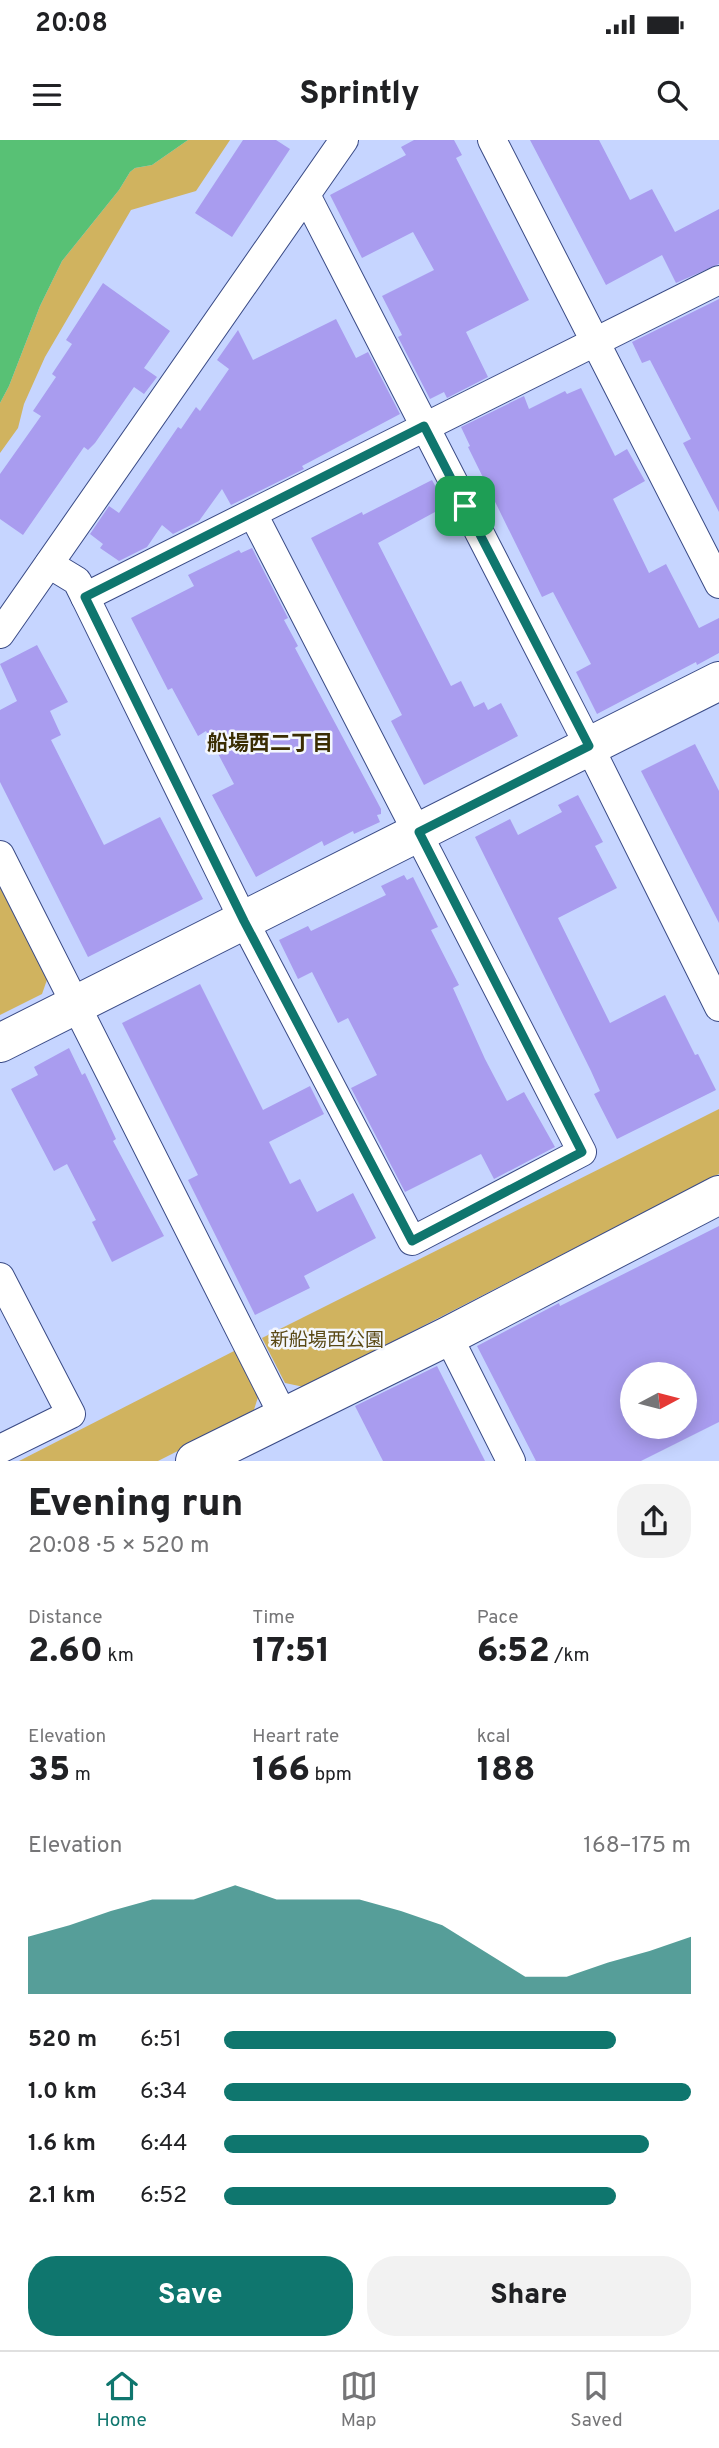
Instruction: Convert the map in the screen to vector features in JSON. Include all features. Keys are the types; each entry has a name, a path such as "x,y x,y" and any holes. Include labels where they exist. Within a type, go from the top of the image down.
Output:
{"street":[{"path":"0,634 344,140"},
{"path":"492,140 719,584"},
{"path":"306,195 589,746 719,1007"},
{"path":"85,597 719,280"},
{"path":"48,564 77,581 244,921 412,1241 582,1152 253,514"},
{"path":"0,1043 719,681"},
{"path":"0,855 284,1417"},
{"path":"195,1461 448,1336 719,1195"},
{"path":"0,1276 71,1414 0,1449"},
{"path":"448,1336 511,1461"}],"green space":[{"path":"188,140 230,140 196,191 131,210 45,357 24,404 18,428 0,453 0,403 40,306 62,261 119,190 130,172 135,168 152,165"},
{"path":"0,881 48,977 42,994 0,1015"},
{"name":"新船場西公園","path":"719,1109 719,1174 304,1387 285,1383 262,1338"},
{"path":"236,1350 259,1394 253,1413 158,1461 19,1461"}],"shaded area":[{"path":"0,140 188,140 152,165 135,168 130,172 119,190 62,261 40,306 0,403"}],"building":[{"path":"243,140 276,140 290,149 232,237 195,213"},
{"path":"414,140 454,140 462,155 456,158 529,300 466,332 488,377 447,398 444,392 430,399 398,337 402,335 382,296 434,270 413,232 362,258 330,195 406,155 401,147"},
{"path":"530,140 599,140 630,200 652,189 675,232 719,209 719,264 676,283 662,255 606,285"},
{"path":"103,283 170,331 144,368 157,377 144,394 134,387 95,443 88,450 84,447 23,535 0,519 0,474 41,416 33,411 56,377 52,374 72,344 66,340"},
{"path":"719,299 719,512 683,443 691,439 650,360 642,363 632,342"},
{"path":"336,319 356,358 368,352 400,414 302,466 304,469 231,505 222,489 199,521 173,534 162,525 147,547 119,561 100,548 103,544 90,534 109,506 119,513 178,427 181,429 196,407 200,411 229,369 217,360 238,330 253,360"},
{"path":"581,388 615,456 627,449 645,481 613,499 649,573 666,564 699,628 719,618 719,653 697,665 696,662 597,714 576,672 591,664 553,592 542,597 468,447 470,446 461,427 524,396 529,409 565,391 567,394"},
{"path":"432,480 446,506 378,543 451,686 461,681 474,707 484,702 488,710 501,703 518,736 424,785 391,721 402,715 311,538"},
{"path":"252,548 288,618 284,620 298,646 295,648 381,809 381,814 377,815 380,822 354,834 353,831 324,846 322,841 256,877 212,795 234,784 206,731 198,736 172,688 168,690 131,618 194,586 188,575 239,550 241,553"},
{"path":"37,645 68,702 50,711 61,735 51,740 104,845 160,817 203,899 88,957 0,782 0,710 17,701 0,664"},
{"path":"695,744 719,791 719,923 641,771"},
{"path":"578,795 603,842 595,846 617,888 558,918 610,1023 665,995 716,1090 617,1139 594,1094 600,1091 591,1071 475,837 510,819 518,835 562,812 558,805"},
{"path":"404,875 407,880 413,877 438,927 431,930 459,985 453,988 507,1101 524,1092 555,1147 494,1179 481,1154 405,1192 351,1088 377,1075 348,1018 338,1023 312,972 298,979 279,940 308,926 311,931 386,895 381,886"},
{"path":"200,984 263,1110 310,1086 324,1114 269,1142 290,1184 300,1179 317,1212 353,1193 376,1238 304,1276 310,1288 255,1315 188,1180 198,1175 122,1023"},
{"path":"69,1048 82,1075 85,1073 116,1139 113,1141 164,1236 112,1262 92,1222 96,1220 67,1164 54,1171 11,1089 38,1075 34,1067"},
{"path":"719,1226 719,1422 697,1433 697,1362 620,1362 620,1439 685,1439 641,1461 536,1461 477,1346 559,1303 560,1306"},
{"path":"437,1366 485,1461 383,1461 355,1406"}],"district":[{"name":"船場西二丁目","path":"270,744"}],"route":[{"path":"424,426 465,506 589,746 419,832 582,1152 412,1241 244,921 85,597 424,426"}]}
